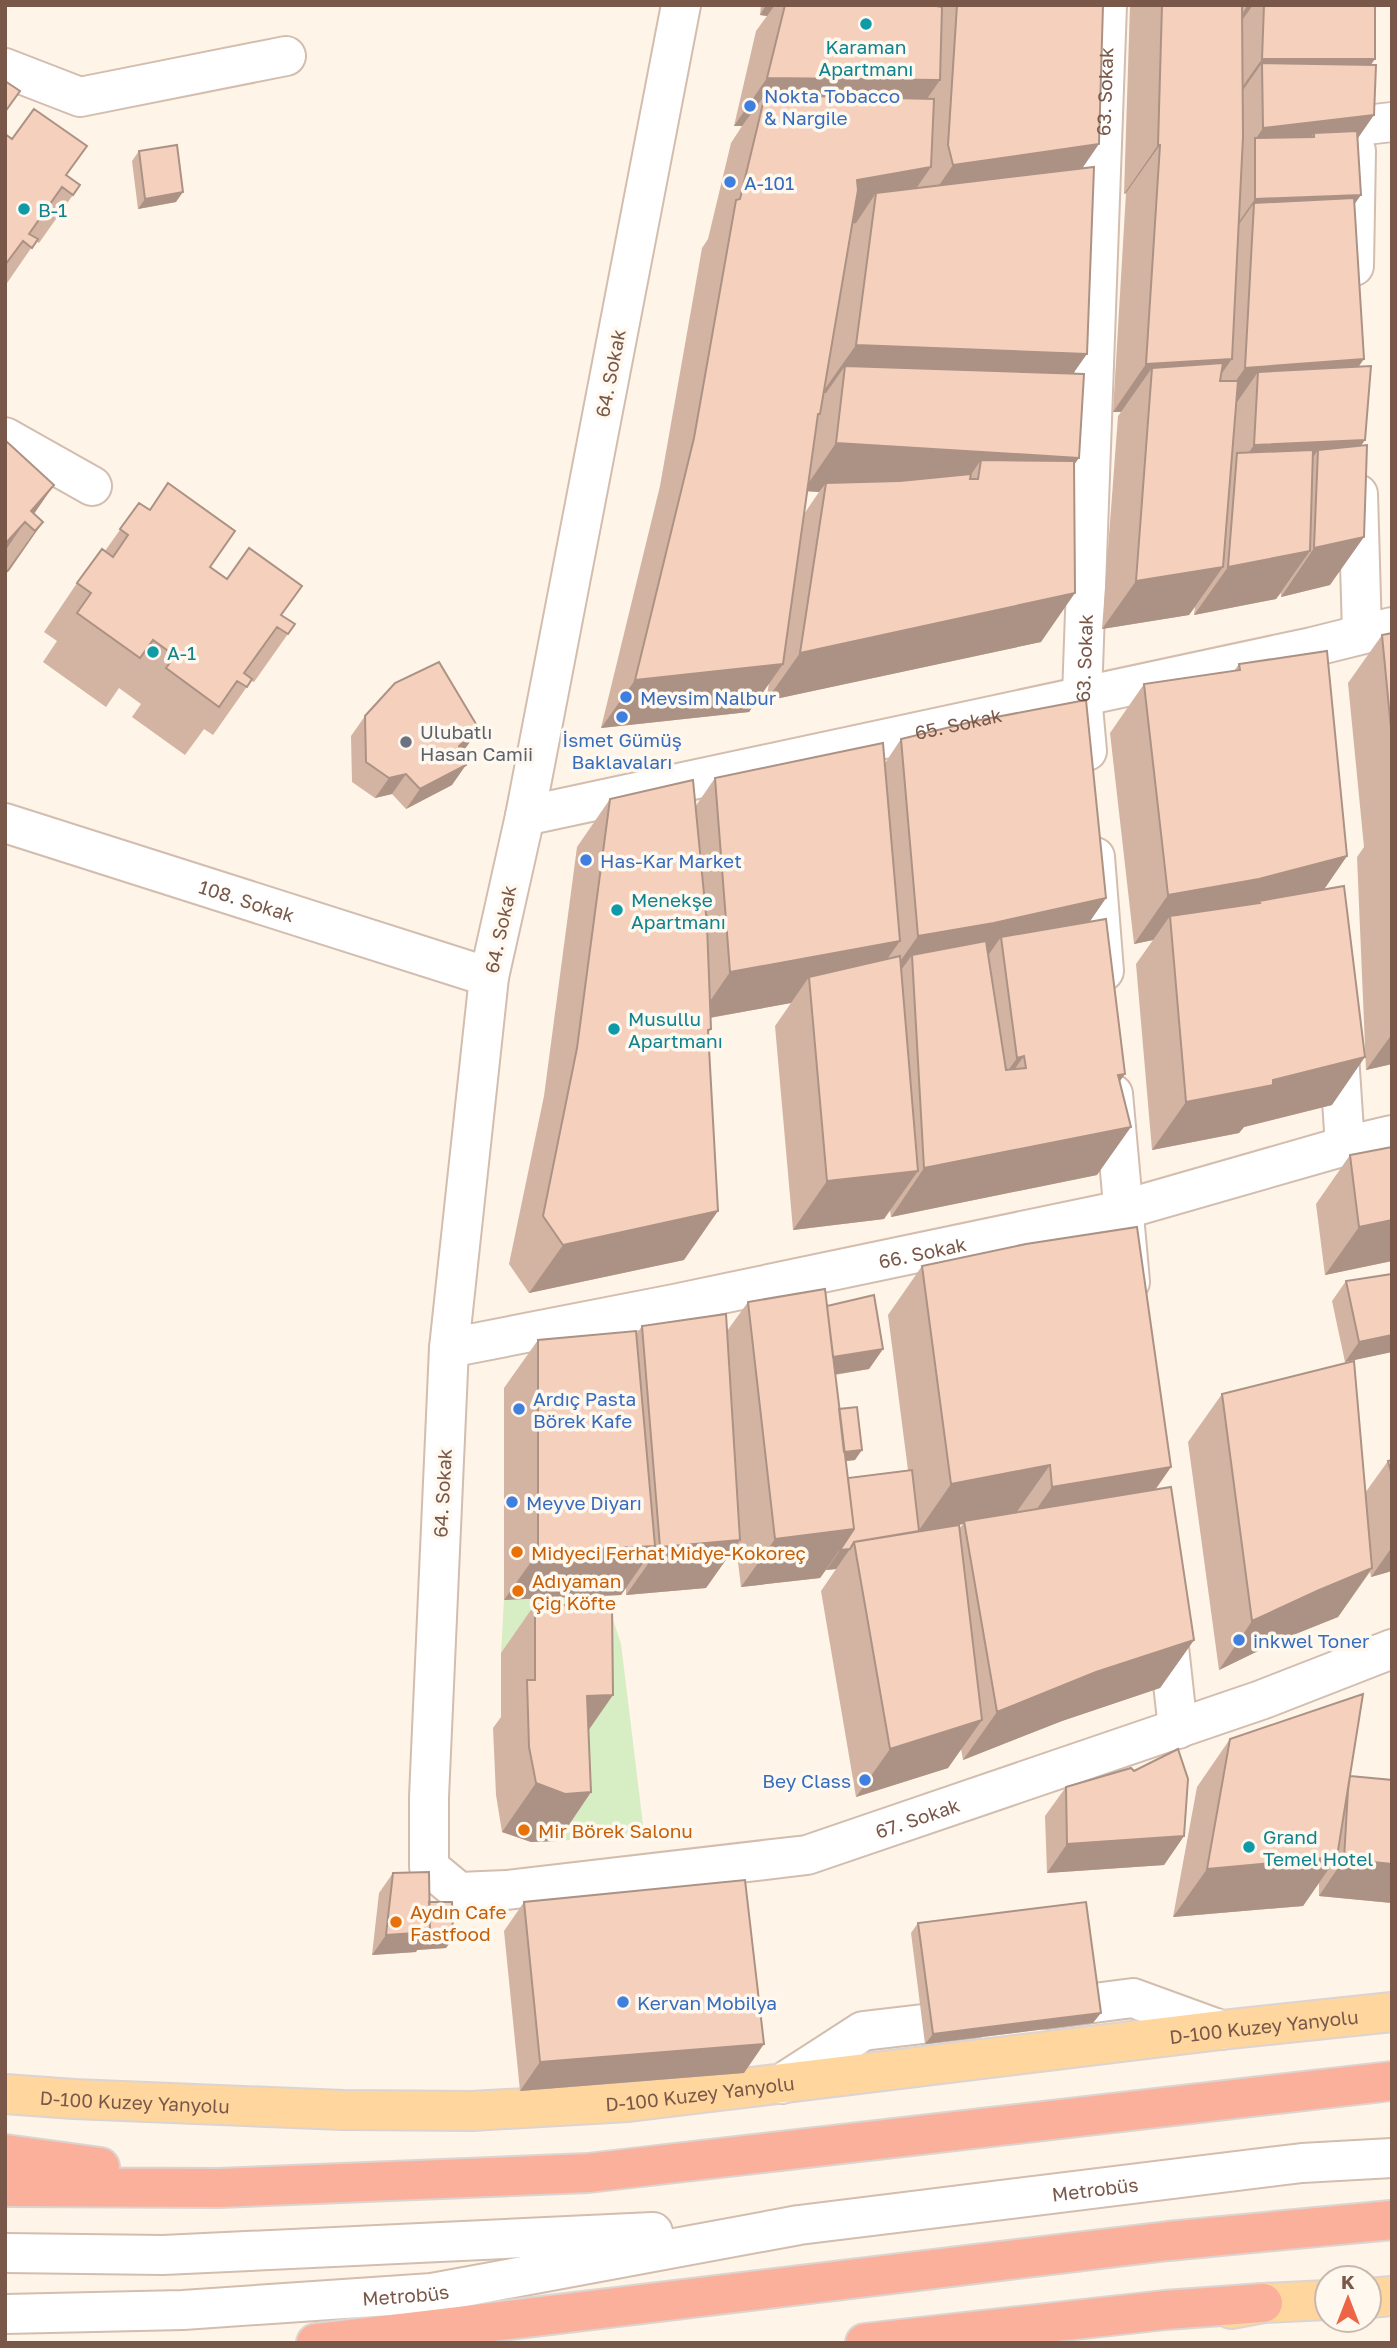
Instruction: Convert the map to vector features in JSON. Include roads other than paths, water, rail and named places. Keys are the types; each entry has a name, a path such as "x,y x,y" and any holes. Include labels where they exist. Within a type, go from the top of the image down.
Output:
{"highway":[{"path":"5,2187 219,2188 588,2173 1392,2081"},
{"path":"5,2154 127,2171 219,2188"},
{"path":"316,2343 1154,2243 1392,2220"},
{"path":"865,2343 1165,2309 1263,2303"}],"main road":[{"name":"D-100 Kuzey Yanyolu","path":"5,2094 343,2110 472,2111 628,2102 1221,2030 1392,2012"},
{"path":"1018,2343 1125,2328 1263,2303 1313,2301"}],"street":[{"name":"64. Sokak","path":"429,1867 429,1797 449,1348 489,977 524,816 681,5"},
{"name":"63. Sokak","path":"1089,779 1082,696 1107,5"},
{"path":"5,68 80,97 286,56"},
{"path":"1353,299 1374,124 1359,85"},
{"path":"5,437 92,486"},
{"path":"1357,466 1377,630"},
{"name":"65. Sokak","path":"524,816 1082,696 1313,661 1377,630"},
{"path":"1092,821 1106,1002"},
{"name":"108. Sokak","path":"5,823 489,977"},
{"path":"1336,1007 1345,1146"},
{"path":"1110,1057 1134,1319"},
{"name":"66. Sokak","path":"449,1348 1122,1210 1392,1135"},
{"path":"1163,1592 1178,1729"},
{"name":"67. Sokak","path":"429,1867 459,1892 507,1891 807,1855 1261,1700 1392,1649"},
{"name":"Metrobüs","path":"5,2314 183,2310 432,2293 799,2225 1226,2172 1392,2158"},
{"name":"Metrobüs","path":"5,2253 163,2255 799,2225"}],"place":[{"name":"Karaman Apartmanı","path":"866,24"},
{"name":"Nokta Tobacco & Nargile","path":"750,106"},
{"name":"A-101","path":"730,182"},
{"name":"B-1","path":"24,209"},
{"name":"A-1","path":"153,652"},
{"name":"Mevsim Nalbur","path":"626,697"},
{"name":"İsmet Gümüş Baklavaları","path":"622,717"},
{"name":"Ulubatlı Hasan Camii","path":"406,742"},
{"name":"Has-Kar Market","path":"586,860"},
{"name":"Menekşe Apartmanı","path":"617,910"},
{"name":"Musullu Apartmanı","path":"614,1029"},
{"name":"Ardıç Pasta Börek Kafe","path":"519,1409"},
{"name":"Meyve Diyarı","path":"512,1502"},
{"name":"Midyeci Ferhat Midye-Kokoreç","path":"517,1552"},
{"name":"Adıyaman Çiğ Köfte","path":"518,1591"},
{"name":"inkwel Toner","path":"1239,1640"},
{"name":"Bey Class","path":"865,1780"},
{"name":"Mir Börek Salonu","path":"524,1830"},
{"name":"Grand Temel Hotel","path":"1249,1847"},
{"name":"Aydın Cafe Fastfood","path":"396,1922"},
{"name":"Kervan Mobilya","path":"623,2002"}]}
